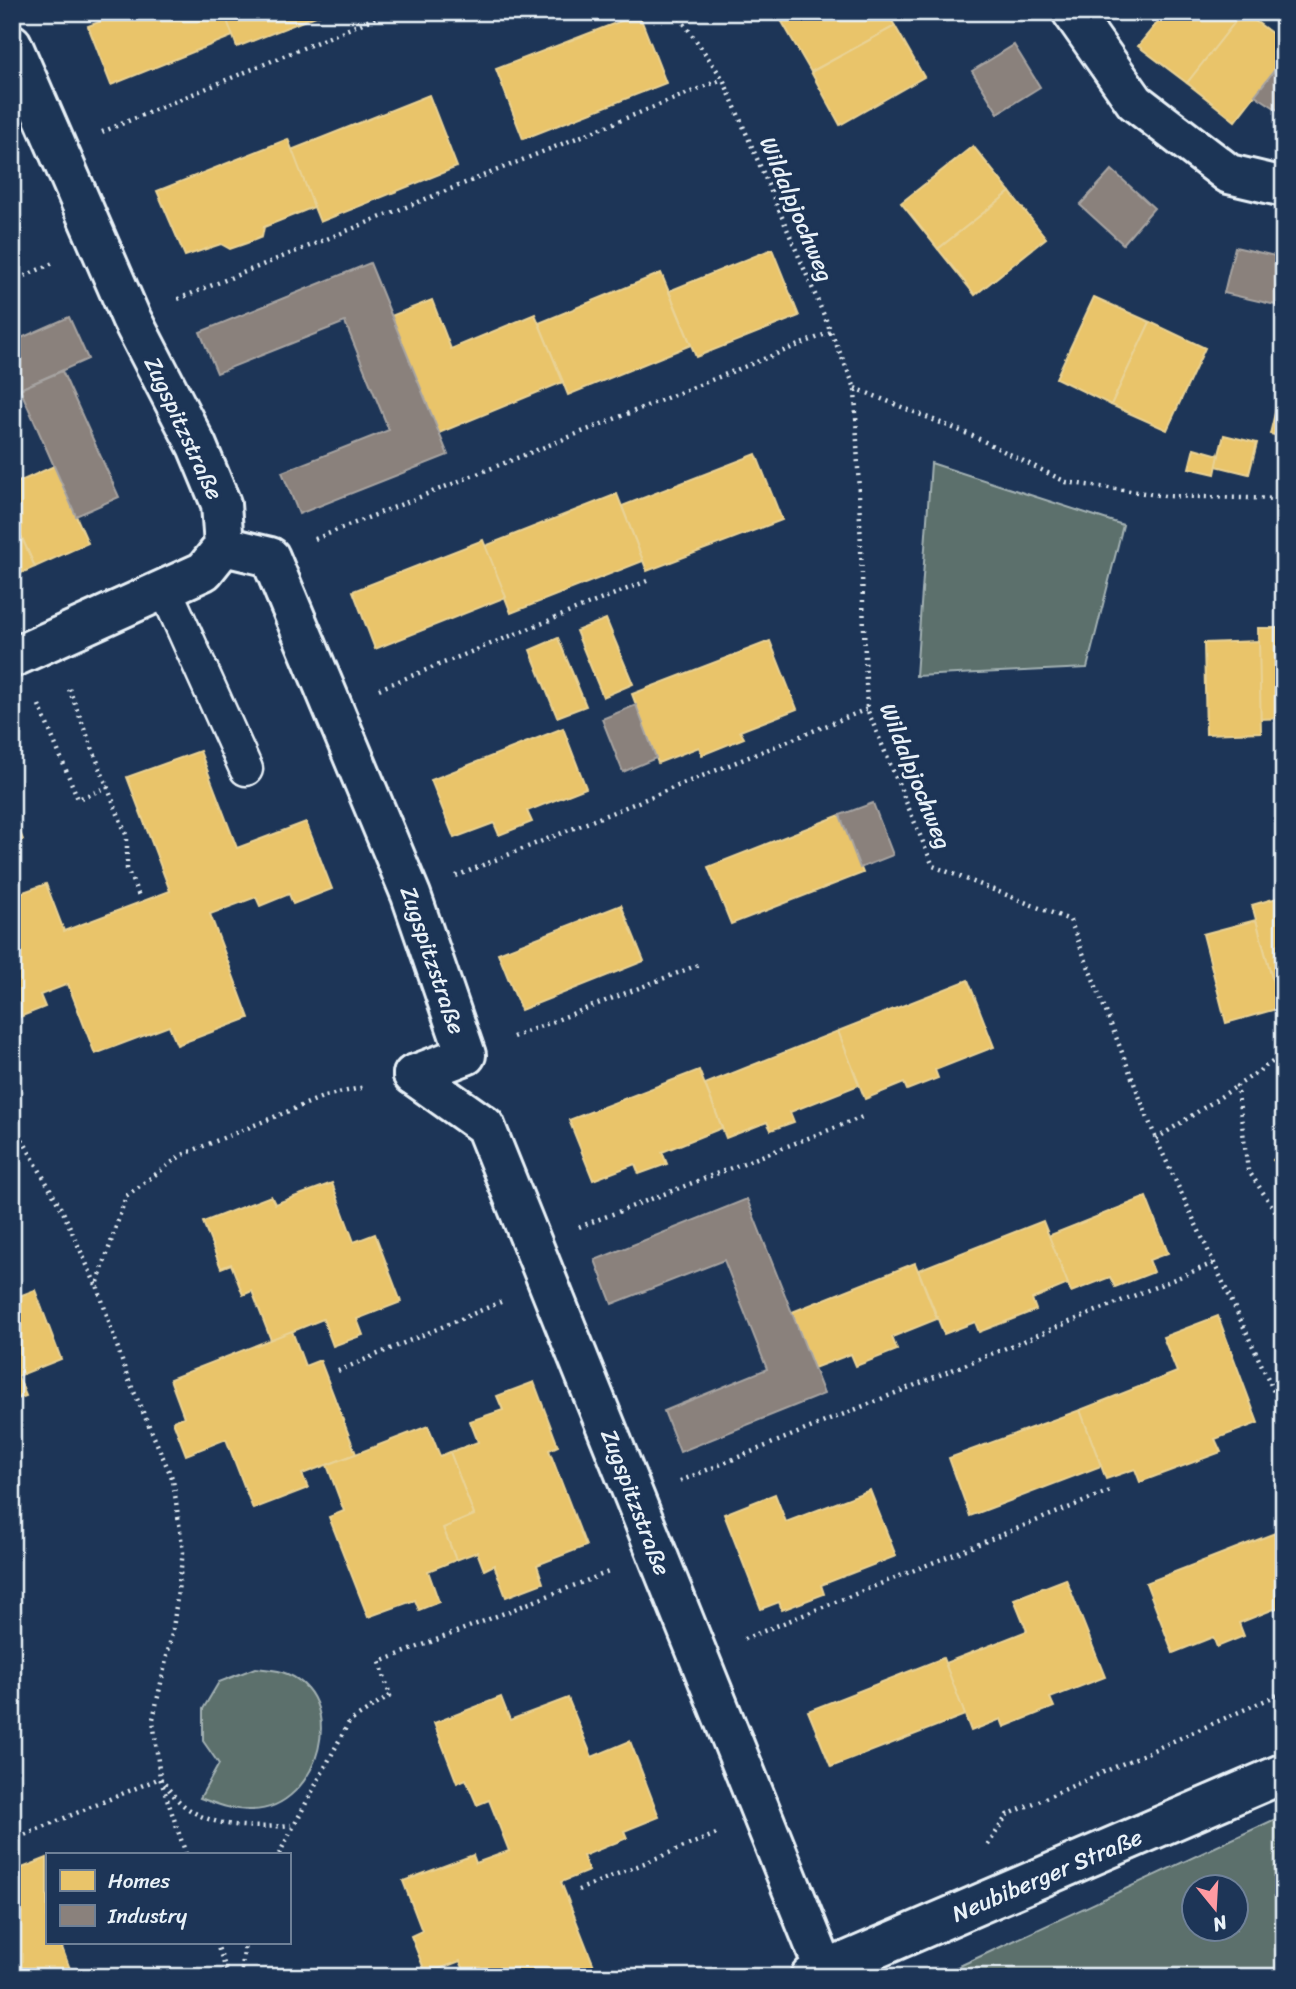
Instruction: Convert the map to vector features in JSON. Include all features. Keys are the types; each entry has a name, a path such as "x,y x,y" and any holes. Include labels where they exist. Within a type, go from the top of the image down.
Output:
{"street":[{"path":"1072,12 1135,102 1229,174 1284,187"},
{"name":"Zugspitzstraße","path":"12,44 131,318 197,446 220,503 223,546"},
{"path":"12,658 166,591 204,571 223,546 270,557"},
{"name":"Zugspitzstraße","path":"270,557 411,894 466,1055 485,1126 762,1816 817,1974"},
{"name":"Zugspitzstraße","path":"413,1075 466,1055"},
{"path":"413,1075 485,1126"},
{"name":"Neubiberger Straße","path":"817,1974 1284,1773"}],"lane":[{"path":"166,591 246,769"}],"path":[{"path":"59,150 388,12"},
{"name":"Wildalpjochweg","path":"676,12 723,79 855,388 867,709 933,866 1070,920 1156,1139 1284,1413"},
{"path":"131,318 723,79"},
{"path":"270,557 831,332"},
{"path":"855,388 973,436 1066,482 1165,496 1284,499"},
{"path":"334,707 648,581"},
{"path":"69,689 127,836 127,869 139,896"},
{"path":"39,705 78,799 108,787"},
{"path":"411,894 867,709"},
{"path":"466,1055 698,965"},
{"path":"1156,1139 1284,1054"},
{"path":"96,1285 126,1196 182,1156 325,1096 413,1075"},
{"path":"1237,1086 1248,1170 1284,1224"},
{"path":"534,1245 865,1116"},
{"path":"12,1121 64,1214 96,1285 127,1376 173,1480 183,1552 173,1629 153,1719 160,1778 186,1853"},
{"path":"634,1500 1214,1263"},
{"path":"338,1371 549,1282"},
{"path":"697,1658 1110,1491"},
{"path":"279,1853 291,1825 318,1783 349,1722 390,1696 380,1662 614,1570"},
{"path":"985,1850 1007,1815 1284,1692"},
{"path":"160,1778 183,1805 211,1819 256,1829 291,1825"},
{"path":"12,1840 160,1778"},
{"path":"578,1889 762,1816"},
{"path":"217,1944 229,1977"},
{"path":"241,1977 245,1944"}],"green space":[{"path":"931,463 1123,525 1087,668 916,676"},
{"path":"255,1668 282,1672 303,1684 316,1703 321,1725 318,1749 310,1772 295,1791 276,1805 245,1810 200,1798 219,1764 203,1741 203,1709 219,1682"},
{"path":"1284,1815 1284,1977 936,1977"}],"building: Homes":[{"path":"125,12 224,12 233,36 111,85 88,26"},
{"path":"224,12 326,12 237,47"},
{"path":"795,12 887,12 895,26 811,72 781,20"},
{"path":"1166,12 1243,12 1187,83 1138,46"},
{"path":"1243,12 1284,42 1284,58 1235,121 1187,83"},
{"path":"639,14 666,83 523,139 496,69"},
{"path":"895,26 924,77 840,125 811,72"},
{"path":"429,95 457,167 320,222 291,150"},
{"path":"288,139 314,207 264,227 262,237 247,243 230,249 221,244 185,256 157,191"},
{"path":"973,146 1010,192 938,249 901,203"},
{"path":"1010,192 1046,238 975,295 938,249"},
{"path":"772,249 799,316 696,357 669,291"},
{"path":"661,273 691,345 568,395 539,323"},
{"path":"1094,297 1150,322 1111,405 1056,378"},
{"path":"432,300 451,349 535,314 563,382 439,433 391,316"},
{"path":"1150,322 1205,348 1167,430 1111,405"},
{"path":"1284,375 1284,437 1270,434"},
{"path":"1224,435 1257,443 1249,474 1216,466"},
{"path":"1194,448 1219,455 1215,474 1189,468"},
{"path":"756,454 782,520 647,571 622,506"},
{"path":"54,466 88,543 35,567 12,516 12,485"},
{"path":"617,494 643,561 511,613 485,546"},
{"path":"12,516 35,567 12,577"},
{"path":"483,540 506,597 375,649 353,591"},
{"path":"606,619 633,684 603,697 576,631"},
{"path":"1258,628 1284,628 1284,718 1260,719"},
{"path":"558,638 586,706 557,717 530,650"},
{"path":"770,641 797,709 740,731 744,738 702,755 699,747 658,763 632,694"},
{"path":"1259,641 1261,732 1206,734 1204,643"},
{"path":"563,728 586,788 527,811 532,822 499,835 494,823 454,838 431,780"},
{"path":"200,751 237,848 306,822 332,889 293,904 289,894 260,906 256,897 210,914 249,1018 177,1045 169,1026 95,1054 68,984 40,995 45,1007 12,1020 12,896 46,884 64,931 170,891 127,777"},
{"path":"12,811 23,840 12,845"},
{"path":"840,815 863,873 731,924 708,867"},
{"path":"1284,896 1284,991 1276,993 1252,905"},
{"path":"621,905 644,961 521,1010 498,953"},
{"path":"1256,920 1280,1008 1226,1023 1203,934"},
{"path":"968,980 994,1047 935,1070 938,1078 907,1090 904,1083 865,1099 838,1031"},
{"path":"838,1031 859,1085 790,1112 794,1122 771,1130 767,1122 726,1138 705,1084"},
{"path":"699,1070 722,1128 662,1152 667,1164 639,1174 635,1164 593,1180 569,1120"},
{"path":"1284,1149 1284,1170 1273,1160"},
{"path":"332,1183 354,1242 375,1234 401,1302 357,1319 363,1335 333,1346 323,1319 271,1340 252,1291 243,1295 231,1264 221,1268 203,1222 271,1196 275,1204"},
{"path":"1146,1197 1168,1253 1149,1260 1154,1272 1115,1287 1110,1277 1071,1292 1048,1236"},
{"path":"1043,1221 1068,1284 1032,1299 1036,1310 979,1332 975,1322 944,1334 918,1270"},
{"path":"915,1263 937,1319 892,1337 897,1350 856,1366 851,1354 814,1368 792,1312"},
{"path":"35,1290 61,1359 18,1376 26,1396 12,1401 12,1294 14,1298"},
{"path":"1218,1316 1258,1423 1215,1439 1221,1452 1140,1482 1135,1469 1106,1479 1080,1410 1177,1372 1163,1337"},
{"path":"292,1331 305,1366 320,1360 356,1454 302,1474 308,1488 253,1509 226,1439 186,1455 173,1421 184,1417 170,1379"},
{"path":"534,1382 558,1446 549,1450 586,1546 537,1565 543,1583 506,1597 494,1565 484,1570 477,1552 456,1560 443,1528 474,1515 450,1452 478,1442 470,1421 503,1410 497,1396"},
{"path":"1080,1410 1101,1466 970,1516 949,1458"},
{"path":"428,1426 440,1456 450,1452 474,1515 443,1528 456,1560 428,1571 439,1602 419,1610 415,1600 368,1617 329,1517 344,1511 327,1465"},
{"path":"870,1490 896,1556 821,1585 824,1594 782,1610 779,1602 761,1609 724,1514 775,1494 786,1522"},
{"path":"1283,1530 1284,1605 1239,1623 1244,1636 1217,1647 1213,1637 1173,1653 1146,1583"},
{"path":"1066,1579 1105,1677 1050,1698 1054,1707 1004,1727 1001,1719 971,1731 945,1663 1027,1631 1014,1599"},
{"path":"943,1658 965,1715 831,1767 808,1711"},
{"path":"501,1697 510,1720 568,1698 592,1757 630,1741 659,1817 624,1831 627,1838 583,1856 589,1871 561,1882 594,1966 566,1977 467,1977 460,1961 426,1974 411,1936 422,1931 403,1881 473,1855 476,1863 509,1851 489,1800 477,1805 466,1779 457,1783 434,1723"},
{"path":"46,1858 46,1944 61,1944 73,1977 12,1977 12,1872"}],"building: Industry":[{"path":"1014,45 1040,87 998,113 972,71"},
{"path":"1284,58 1284,114 1255,95"},
{"path":"1112,170 1154,208 1123,244 1080,205"},
{"path":"1235,247 1284,258 1284,307 1224,293"},
{"path":"370,263 448,455 299,514 282,472 389,430 345,322 217,373 200,332"},
{"path":"69,317 88,359 20,389 12,373 12,342"},
{"path":"62,371 119,497 76,516 20,389"},
{"path":"636,705 656,758 623,772 602,719"},
{"path":"873,803 893,855 860,868 840,815"},
{"path":"747,1199 824,1394 680,1452 664,1411 767,1369 724,1260 612,1304 595,1260"}]}
